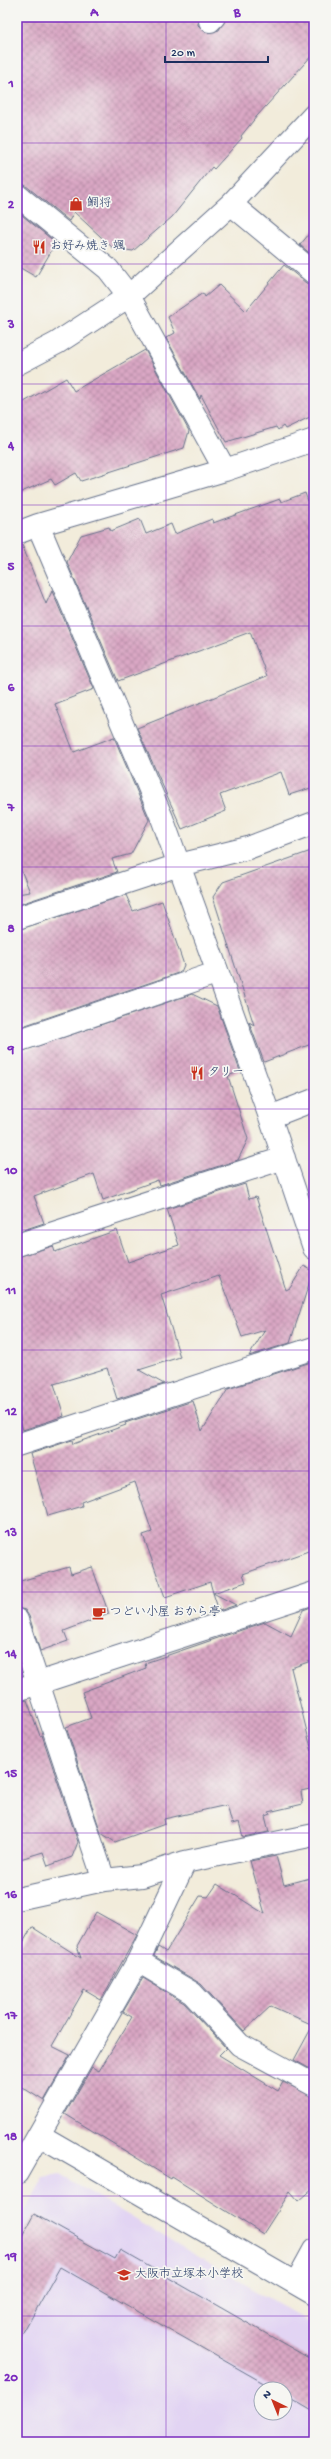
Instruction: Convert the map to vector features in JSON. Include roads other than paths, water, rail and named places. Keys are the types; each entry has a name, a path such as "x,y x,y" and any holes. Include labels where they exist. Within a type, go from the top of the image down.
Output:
{"street":[{"path":"17,364 57,343 129,296 231,204 314,115"},
{"path":"17,195 108,269 129,296 225,470"},
{"path":"231,204 314,273"},
{"path":"17,533 38,525 225,470 314,440"},
{"path":"38,525 162,818 216,973 270,1116 314,1248"},
{"path":"17,918 179,865 248,848 314,822"},
{"path":"17,1041 216,973"},
{"path":"270,1116 314,1100"},
{"path":"17,1244 284,1158"},
{"path":"17,1445 314,1348"},
{"path":"17,1690 314,1593"},
{"path":"17,1620 104,1880"},
{"path":"17,1899 104,1880 142,1876 185,1862 314,1835"},
{"path":"17,2173 138,1961 185,1862"},
{"path":"138,1961 192,1993 240,2045 314,2085"},
{"path":"39,2135 305,2289 314,2250"}],"place":[{"name":"鯛将","path":"76,204"},
{"name":"お好み焼き 颯","path":"39,247"},
{"name":"タリー","path":"197,1073"},
{"name":"つどい小屋 おから亭","path":"99,1613"},
{"name":"大阪市立塚本小学校","path":"124,2275"}]}
